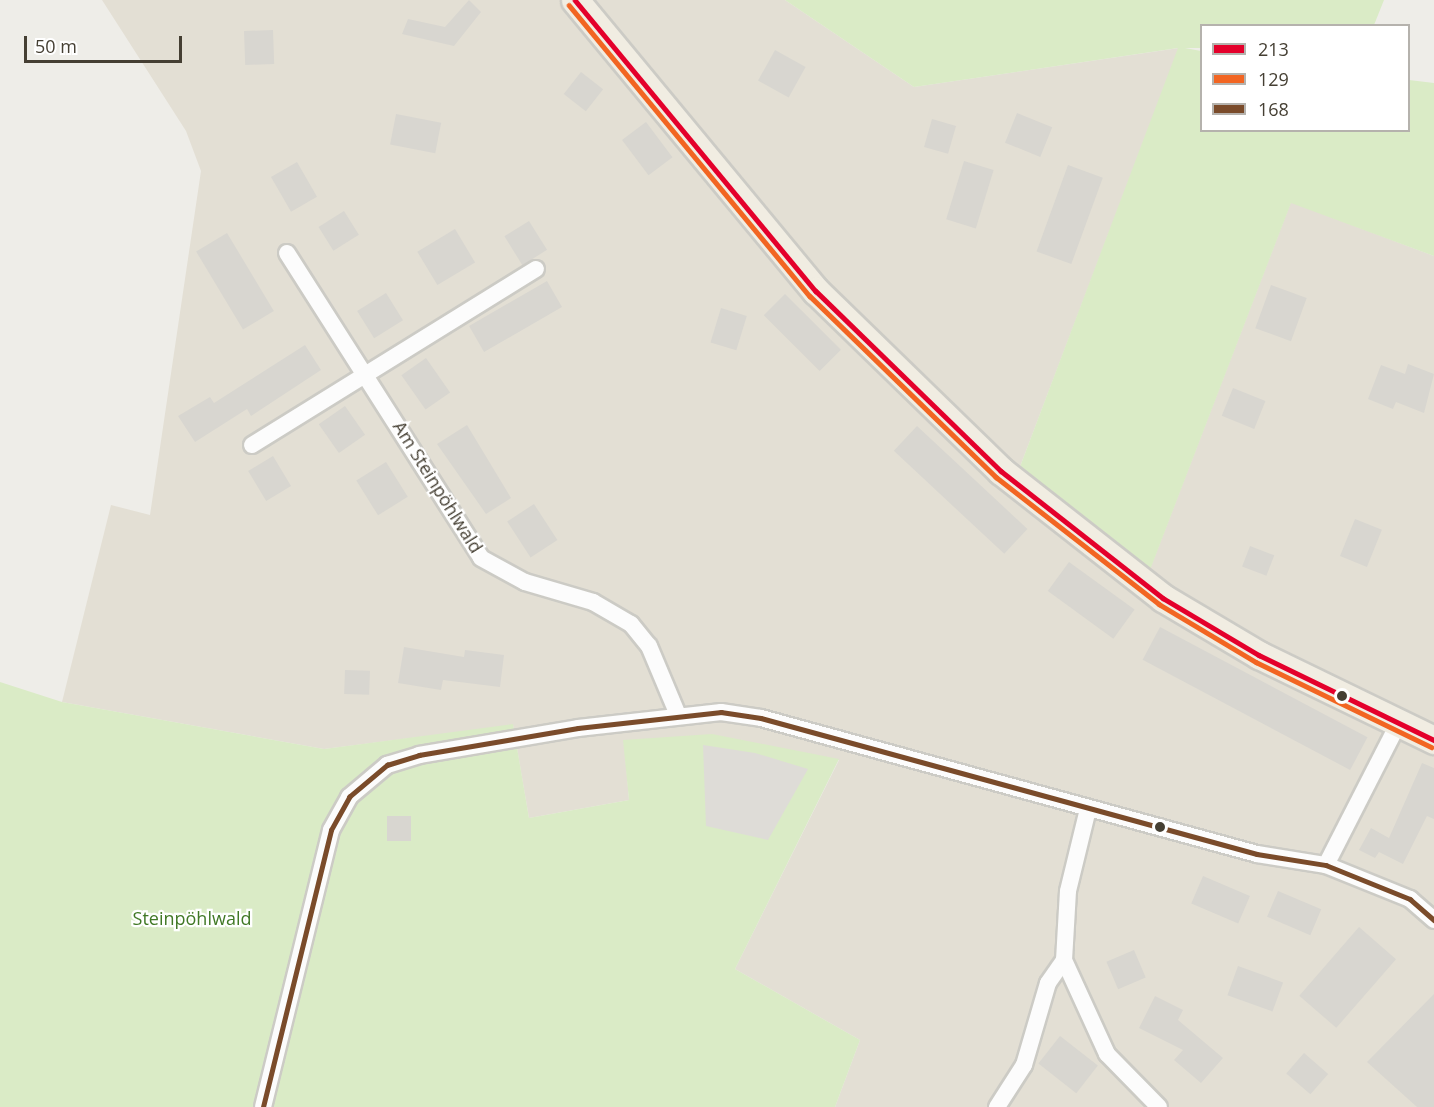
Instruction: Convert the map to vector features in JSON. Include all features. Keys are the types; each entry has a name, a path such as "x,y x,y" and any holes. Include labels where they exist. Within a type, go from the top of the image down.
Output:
{"main road":[{"path":"575,0 816,291 1001,471 1163,598 1259,655 1434,740"}],"street":[{"name":"Am Steinpöhlwald","path":"287,253 367,374 482,558 525,582 593,602 631,624 649,646 678,715"},
{"path":"252,445 536,269"},
{"path":"263,1107 331,830 349,797 370,775 419,755 678,715 721,712 761,718 1257,854 1326,865 1389,889 1434,920"},
{"path":"1326,865 1398,724"},
{"path":"1088,809 1068,891 1064,960 1107,1054 1159,1107"},
{"path":"997,1107 1024,1065 1048,983 1064,960"}],"shaded area":[{"path":"102,0 785,0 914,87 1179,48 1018,472 1150,569 1291,202 1434,256 1434,1107 835,1107 860,1040 735,969 839,760 624,740 629,800 529,818 513,725 324,749 62,702 111,505 150,515 201,171 186,131"},
{"path":"703,745 755,753 808,769 768,840 706,826"}],"green space":[{"path":"785,0 1384,0 1374,24 1200,24 1200,48 1185,48 1200,51 1200,132 1410,132 1410,80 1434,83 1434,256 1291,203 1150,570 1018,472 1178,48 914,87"},
{"name":"Steinpöhlwald","path":"0,682 62,702 324,749 513,724 529,818 629,800 623,740 712,734 839,759 735,969 860,1040 835,1107 0,1107"}],"building":[{"path":"469,0 481,12 454,46 402,34 408,19 445,27"},
{"path":"273,30 274,64 245,65 244,31"},
{"path":"775,50 806,67 789,98 758,81"},
{"path":"581,72 603,89 586,111 564,94"},
{"path":"1017,113 1052,127 1040,157 1005,143"},
{"path":"396,114 441,123 435,153 390,144"},
{"path":"932,119 956,126 948,154 924,147"},
{"path":"646,122 672,157 649,175 622,140"},
{"path":"964,161 994,170 976,228 946,219"},
{"path":"297,162 317,197 291,212 271,177"},
{"path":"1068,165 1103,178 1071,264 1037,251"},
{"path":"344,211 359,235 333,251 319,227"},
{"path":"529,221 547,250 522,265 504,236"},
{"path":"455,229 475,262 437,285 417,252"},
{"path":"227,233 274,311 243,330 196,252"},
{"path":"547,281 562,307 484,352 469,326"},
{"path":"1271,285 1307,298 1291,341 1255,328"},
{"path":"386,293 403,320 374,338 357,311"},
{"path":"785,294 841,350 820,371 764,315"},
{"path":"721,308 747,316 736,350 710,342"},
{"path":"305,345 321,370 251,416 247,409 195,442 178,416 210,397 214,403"},
{"path":"426,358 450,392 426,410 401,375"},
{"path":"1408,364 1434,374 1424,413 1396,402 1393,409 1368,399 1381,365 1405,374"},
{"path":"1233,388 1265,401 1254,429 1222,416"},
{"path":"345,406 365,435 339,453 319,424"},
{"path":"467,425 511,498 486,514 437,444"},
{"path":"917,426 1027,529 1004,554 894,451"},
{"path":"273,456 291,486 266,501 248,471"},
{"path":"386,462 408,497 378,515 356,481"},
{"path":"534,504 557,540 531,557 507,521"},
{"path":"1355,519 1382,530 1367,567 1340,556"},
{"path":"1250,546 1274,555 1266,576 1242,567"},
{"path":"1069,562 1135,610 1113,639 1048,591"},
{"path":"1160,627 1367,737 1350,770 1143,660"},
{"path":"404,647 464,657 465,650 504,655 500,687 443,680 441,690 398,683"},
{"path":"345,670 370,671 369,695 344,694"},
{"path":"1422,763 1434,768 1434,819 1427,816 1403,864 1379,852 1375,858 1359,850 1371,828 1389,838"},
{"path":"387,816 411,816 411,841 387,841"},
{"path":"1203,876 1250,896 1238,924 1191,904"},
{"path":"1278,891 1321,909 1310,935 1267,917"},
{"path":"1359,927 1396,959 1336,1028 1299,996"},
{"path":"1134,950 1146,978 1118,989 1106,962"},
{"path":"1238,966 1283,982 1273,1012 1227,995"},
{"path":"1434,994 1434,1107 1417,1107 1367,1062"},
{"path":"1155,996 1183,1010 1178,1020 1223,1058 1201,1083 1174,1060 1183,1050 1139,1028"},
{"path":"1060,1036 1098,1066 1076,1093 1038,1064"},
{"path":"1304,1053 1328,1074 1310,1094 1286,1073"}],"transit line":[{"name":"213","path":"575,0 816,291 1001,471 1163,598 1259,655 1434,740"},
{"name":"129","path":"569,5 810,296 996,477 1159,604 1256,662 1431,747"},
{"name":"168","path":"263,1107 331,830 349,797 387,765 419,755 578,728 721,712 761,718 1257,854 1326,865 1410,899 1434,920"}]}
